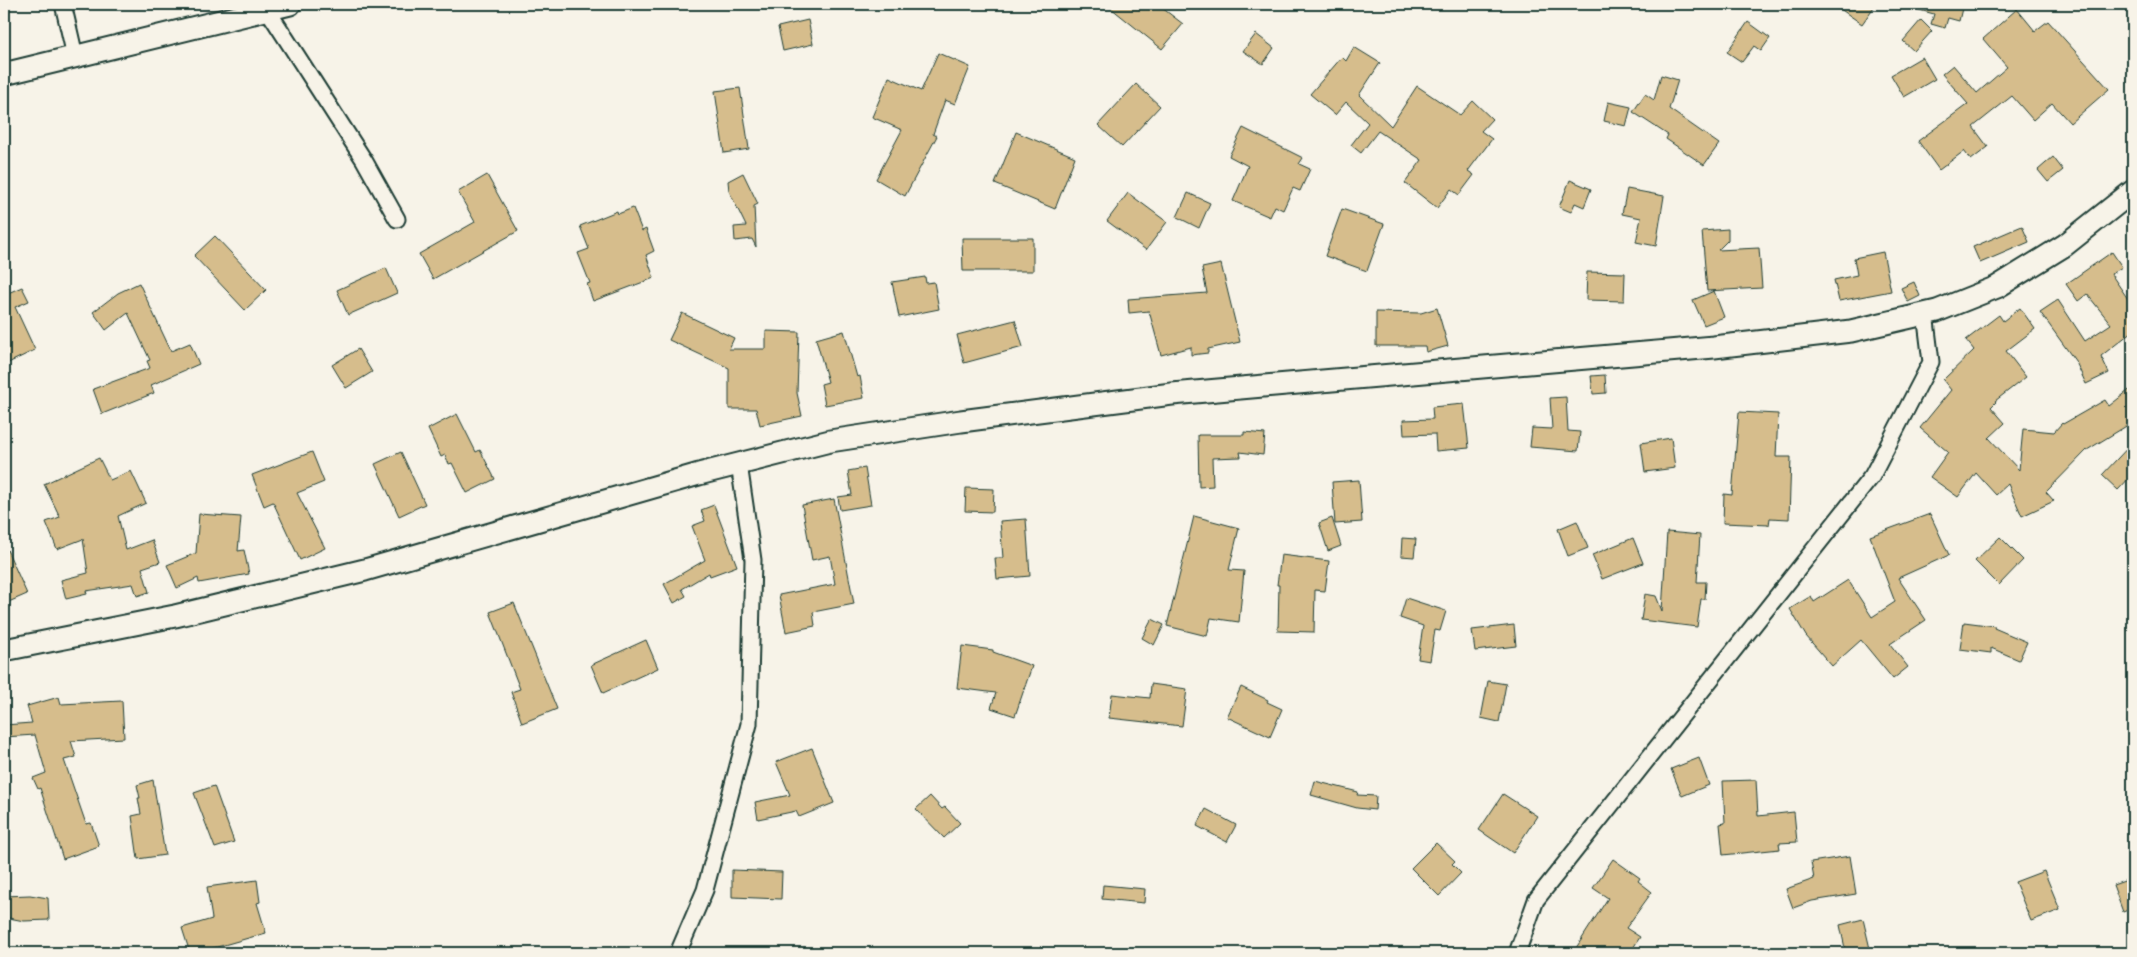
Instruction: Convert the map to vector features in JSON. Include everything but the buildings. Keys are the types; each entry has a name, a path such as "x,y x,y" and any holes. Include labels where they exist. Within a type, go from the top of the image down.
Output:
{"street":[{"path":"63,4 76,56"},
{"path":"4,74 290,4"},
{"path":"267,9 364,160 397,219"},
{"path":"4,650 175,616 365,570 739,464 830,441 961,420 1172,394 1714,347 1851,331 1937,311 1997,287 2065,245 2133,191"},
{"path":"1517,953 1536,900 1872,476 1931,362 1925,313"},
{"path":"678,953 705,890 749,724 753,560 739,464"}]}
